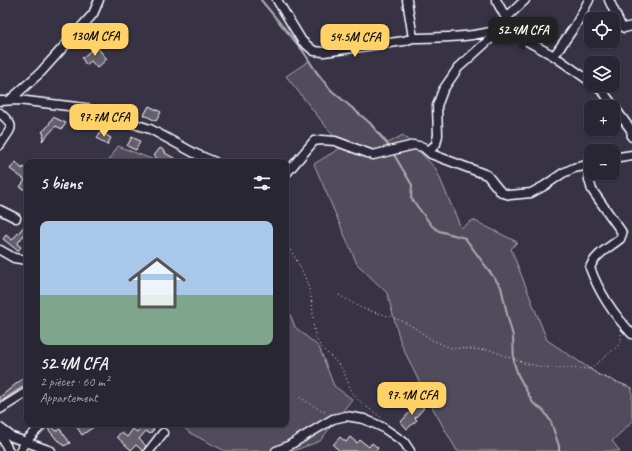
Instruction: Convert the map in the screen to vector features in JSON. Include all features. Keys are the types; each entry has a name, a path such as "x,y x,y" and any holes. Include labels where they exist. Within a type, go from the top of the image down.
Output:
{"street":[{"path":"10,100 41,72 88,20 93,14 99,0"},
{"path":"276,0 302,41 314,51 324,52 404,41 413,38 481,35 501,29 554,56 584,77"},
{"path":"407,0 413,38"},
{"path":"496,0 506,18 520,32 525,40"},
{"path":"428,151 436,144 438,135 437,106 443,90 458,68 501,29 506,18 525,0"},
{"path":"554,56 575,26 588,0"},
{"path":"609,0 620,26 624,28 632,26"},
{"path":"603,92 631,130 632,137"},
{"path":"0,102 18,100 85,108 150,129 208,159"},
{"path":"0,113 10,122 11,128 0,145"},
{"path":"289,170 314,141 321,140 335,141 373,155 414,145 419,146 431,154 487,175 499,190 510,195 531,192 544,186 563,173 574,168 584,166"},
{"path":"620,157 632,155"},
{"path":"589,180 592,190 621,230 622,234 620,239 596,258 590,268 605,299 621,322 632,334"},
{"path":"0,210 16,218"},
{"path":"0,250 14,258 24,260"},
{"path":"0,408 24,394"},
{"path":"276,451 291,449 328,422 346,416 364,419 382,427 404,442 410,451"},
{"path":"20,451 25,442 40,427"},
{"path":"0,428 12,437 51,451"},
{"path":"150,451 163,433"},
{"path":"0,434 9,451"}],"path":[{"path":"289,248 307,280 312,304 314,329 319,347 338,363 344,372 354,394 361,402 382,418"},
{"path":"339,295 361,308 388,316 415,328 432,340 452,348 490,350 524,363 541,367 590,369 632,388"},
{"path":"590,369 617,347 621,340 621,322"},
{"path":"289,391 330,414"}],"shaded area":[{"path":"309,61 331,90 370,123 388,143 403,135 436,169 461,228 473,220 517,242 511,249 547,340 599,375 632,388 632,422 612,441 620,451 457,451 427,398 401,344 387,293 357,264 314,164 342,147 286,76"},
{"path":"118,146 151,159 110,159"},
{"path":"289,312 295,327 319,347 334,386 352,399 320,441 293,451 225,451 190,433 183,427 289,427"}],"building":[{"path":"96,46 107,59 97,68 91,61 86,65 82,58"},
{"path":"149,106 161,112 156,121 144,115"},
{"path":"53,117 66,123 62,129 56,126 42,141 44,134 42,132 48,126"},
{"path":"101,132 111,138 107,145 97,138"},
{"path":"132,137 140,141 136,150 127,146"},
{"path":"160,148 166,152 165,153 176,159 158,159 154,156"},
{"path":"16,162 22,169 24,168 24,179 10,169"},
{"path":"24,181 24,189 20,187"},
{"path":"24,226 24,235 17,244 21,247 18,251 3,239 6,235 12,240"},
{"path":"24,377 24,386 0,402 0,397"},
{"path":"418,403 424,408 415,418 417,420 407,429 401,422"},
{"path":"53,427 56,431 60,429 70,443 64,446 48,429"},
{"path":"77,427 94,427 82,435"},
{"path":"141,427 151,427 154,429 150,434 146,431 139,439 146,446 143,451 136,445 131,450 117,437 121,432 127,437 133,429 137,432"},
{"path":"340,437 346,442 350,437 357,443 360,440 369,447 372,443 378,448 376,451 340,451 333,445"}],"waterway":[{"path":"261,0 303,51 317,73 331,90 370,123 391,149"},
{"path":"393,153 412,185 411,198 432,226 439,231 465,238 501,287 513,336 514,363 518,375 533,403 544,411 551,422 559,446 559,451"}]}
